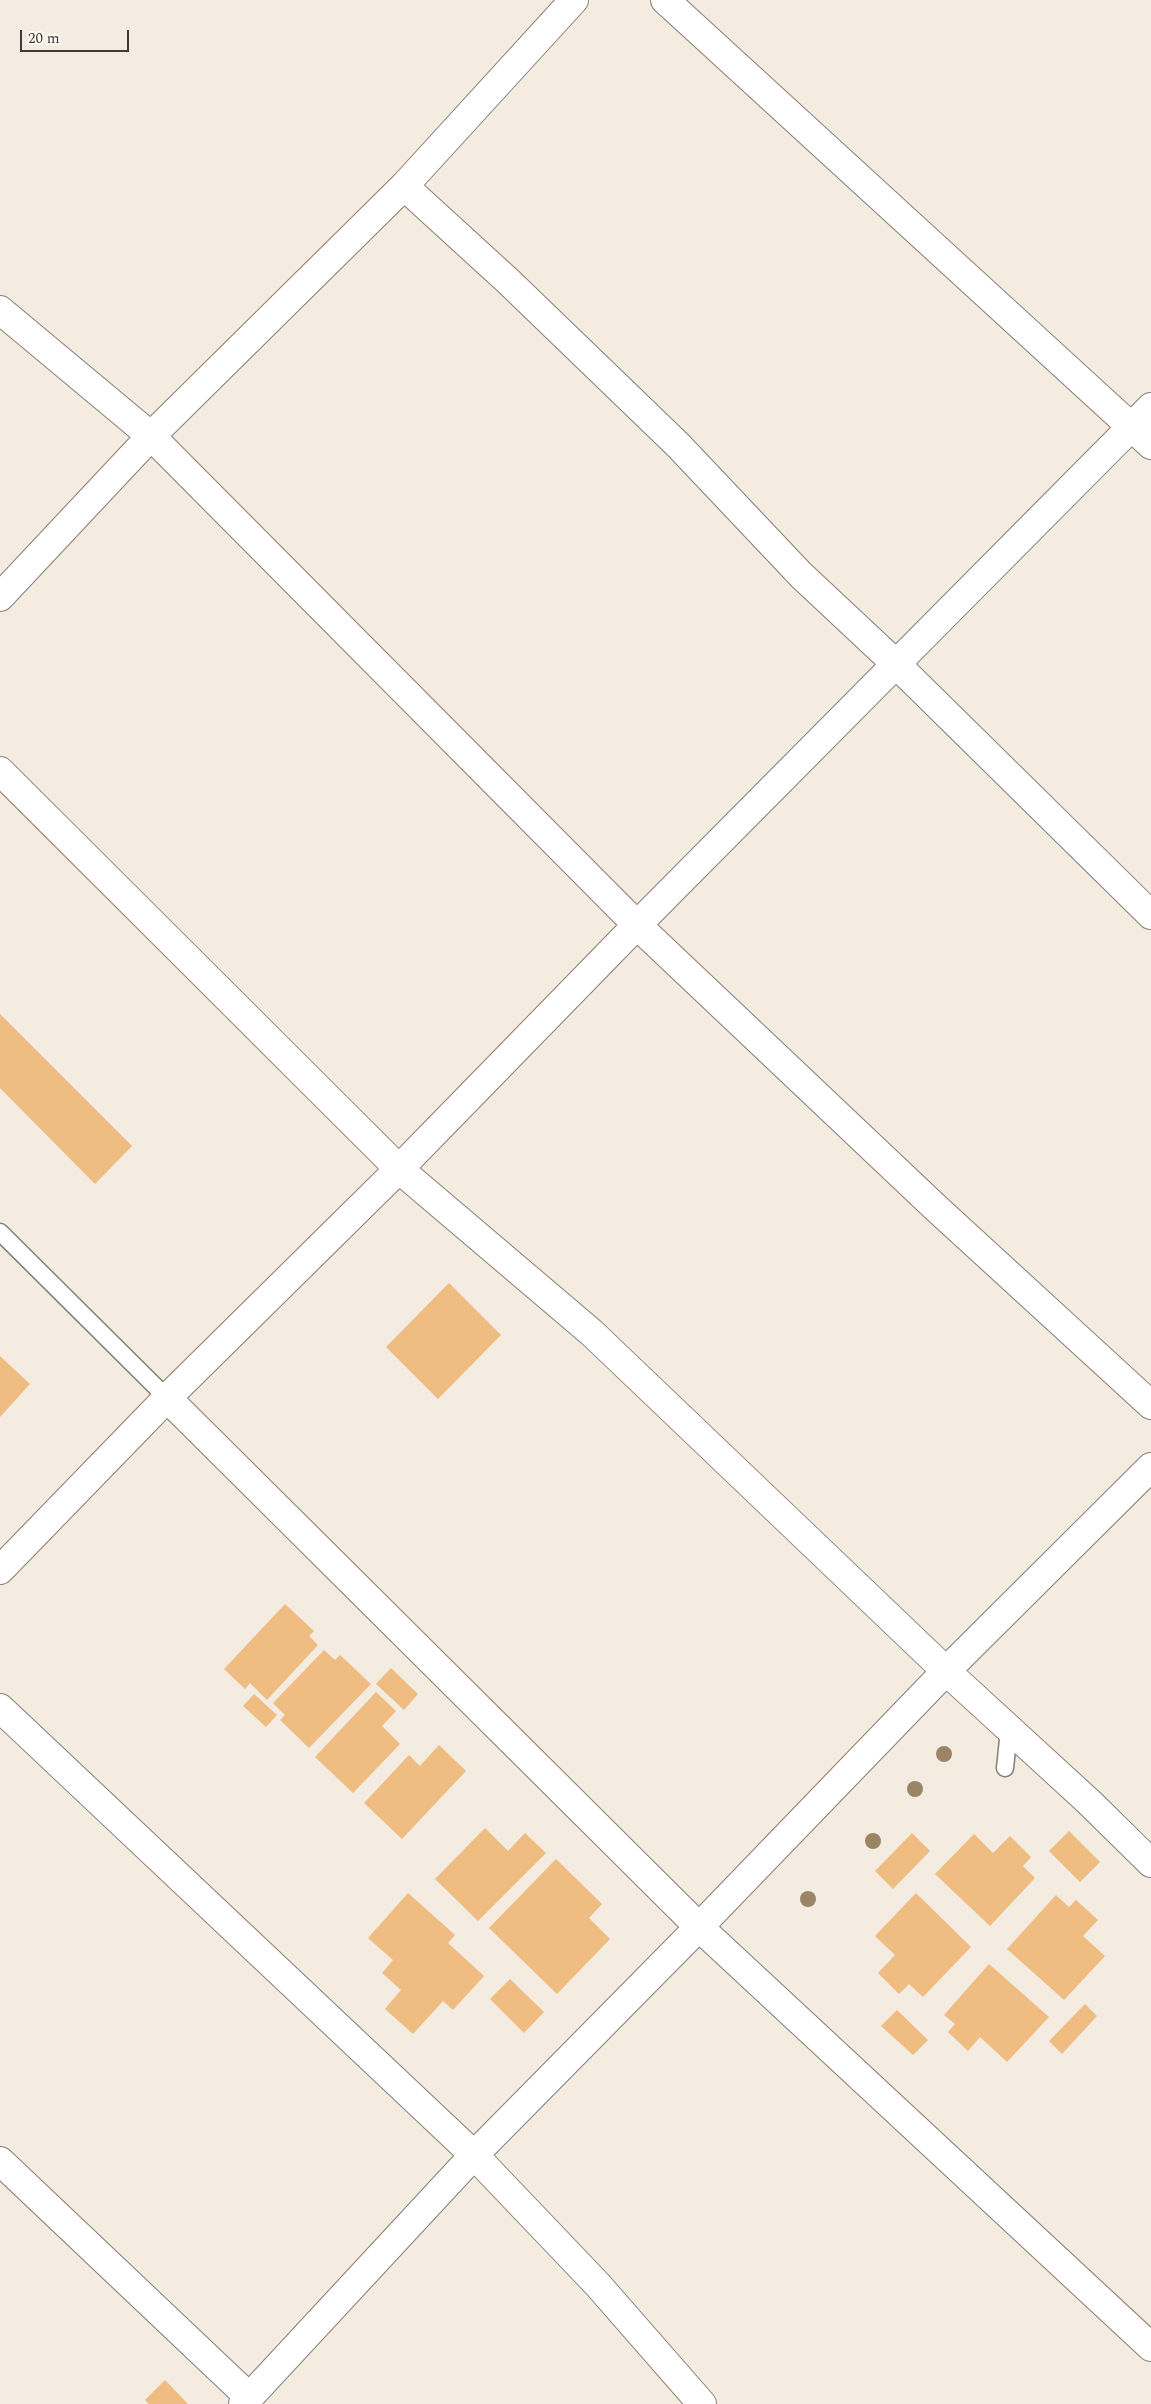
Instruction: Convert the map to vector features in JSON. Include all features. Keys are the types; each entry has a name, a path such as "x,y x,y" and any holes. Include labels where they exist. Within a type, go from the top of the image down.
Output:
{"street":[{"path":"0,597 151,436 404,186 574,0"},
{"path":"666,0 1142,436"},
{"path":"404,186 508,281 671,438 801,575 896,664 1151,915"},
{"path":"0,310 151,436 637,925 934,1207 1151,1405"},
{"path":"0,1570 167,1398 399,1169 637,925 896,664 1142,436 1151,407"},
{"path":"0,770 399,1169 592,1333 946,1671 1089,1802 1151,1863"},
{"path":"167,1398 699,1927 1151,2347"},
{"path":"0,2161 246,2401 474,2155 699,1927 946,1671 1151,1467"},
{"path":"0,1708 474,2155 598,2285 702,2404"}],"lane":[{"path":"0,1232 167,1398"},
{"path":"1005,1768 1009,1730"}],"building":[{"path":"0,1014 132,1146 95,1184 0,1088"},
{"path":"449,1283 501,1335 438,1399 386,1347"},
{"path":"0,1356 30,1384 0,1417"},
{"path":"285,1604 314,1631 309,1636 318,1645 267,1700 250,1683 245,1689 224,1669"},
{"path":"324,1650 335,1660 340,1655 371,1684 309,1748 280,1720 285,1715 273,1703"},
{"path":"391,1668 418,1694 404,1710 376,1684"},
{"path":"376,1692 396,1711 382,1726 400,1744 353,1793 315,1757"},
{"path":"254,1694 277,1715 266,1727 243,1706"},
{"path":"439,1745 466,1771 402,1839 364,1803 409,1755 420,1766"},
{"path":"485,1828 508,1851 525,1833 546,1853 478,1921 435,1879"},
{"path":"1069,1831 1100,1862 1080,1882 1049,1851"},
{"path":"912,1833 930,1851 893,1889 875,1871"},
{"path":"974,1834 993,1853 1010,1836 1031,1857 1023,1866 1035,1878 990,1926 935,1874"},
{"path":"556,1859 602,1904 589,1918 610,1939 557,1994 489,1928"},
{"path":"408,1893 455,1935 448,1943 484,1976 453,2010 443,2001 413,2034 385,2009 401,1990 382,1973 393,1960 368,1938"},
{"path":"916,1893 971,1947 923,1997 909,1984 899,1994 878,1973 895,1955 875,1936"},
{"path":"1056,1895 1069,1907 1076,1900 1098,1920 1083,1936 1105,1956 1064,2000 1007,1949"},
{"path":"989,1964 1049,2017 1007,2062 980,2037 968,2051 948,2032 955,2024 944,2015"},
{"path":"510,1979 544,2012 524,2033 490,1999"},
{"path":"1085,2004 1097,2016 1062,2054 1049,2041"},
{"path":"897,2010 928,2040 913,2055 881,2026"},
{"path":"165,2380 188,2404 149,2404 145,2400"}]}
